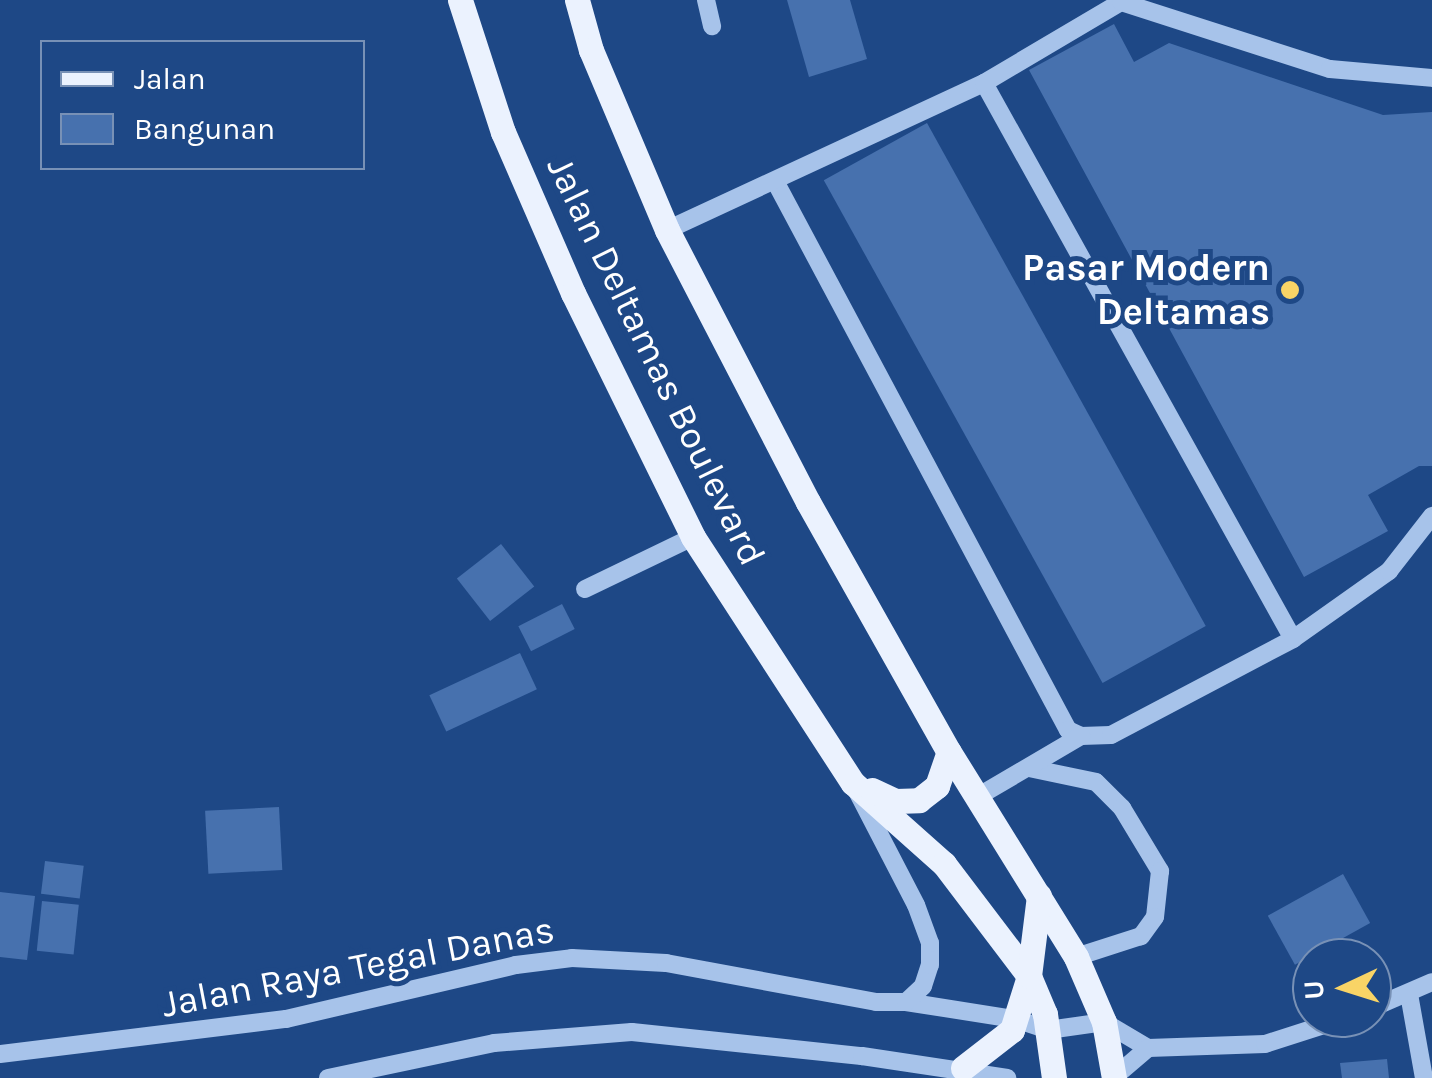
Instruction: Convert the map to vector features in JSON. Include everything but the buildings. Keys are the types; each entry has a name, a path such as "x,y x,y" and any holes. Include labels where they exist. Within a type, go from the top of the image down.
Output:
{"main road":[{"name":"Jalan Deltamas Boulevard","path":"460,0 519,168 574,294 693,537 853,783 944,864 1029,976 1046,1022 1054,1078"},
{"name":"Jalan Deltamas Boulevard","path":"577,0 591,50 667,230 808,502 950,752 1076,957 1104,1022 1114,1078"},
{"path":"853,783 896,801 919,800 937,786 950,752"},
{"path":"964,1068 1012,1030 1029,976 1038,896"}],"street":[{"path":"706,0 712,26"},
{"path":"667,230 984,83 1116,4 1128,1 1330,69 1432,78"},
{"path":"984,83 1293,639"},
{"path":"775,181 1059,718 1081,736"},
{"path":"977,797 1081,736 1111,735 1293,639 1389,571 1432,516"},
{"path":"586,589 693,537"},
{"path":"1029,768 1096,782 1122,808 1160,872 1155,918 1140,936 1076,957"},
{"path":"853,783 916,904 930,942 930,965 923,986 906,1002"},
{"name":"Jalan Raya Tegal Danas","path":"0,1054 286,1019 516,966 572,958 666,963 777,980 876,1002 906,1002 1015,1019 1104,1022"},
{"path":"1392,1000 1432,982"},
{"path":"1409,994 1424,1078"},
{"path":"1104,1022 1148,1048 1265,1044 1292,1035"},
{"path":"328,1078 494,1044 632,1032 964,1068 1008,1078"},
{"path":"1114,1078 1148,1048"}],"place":[{"name":"Pasar Modern Deltamas","path":"1290,290"}]}
